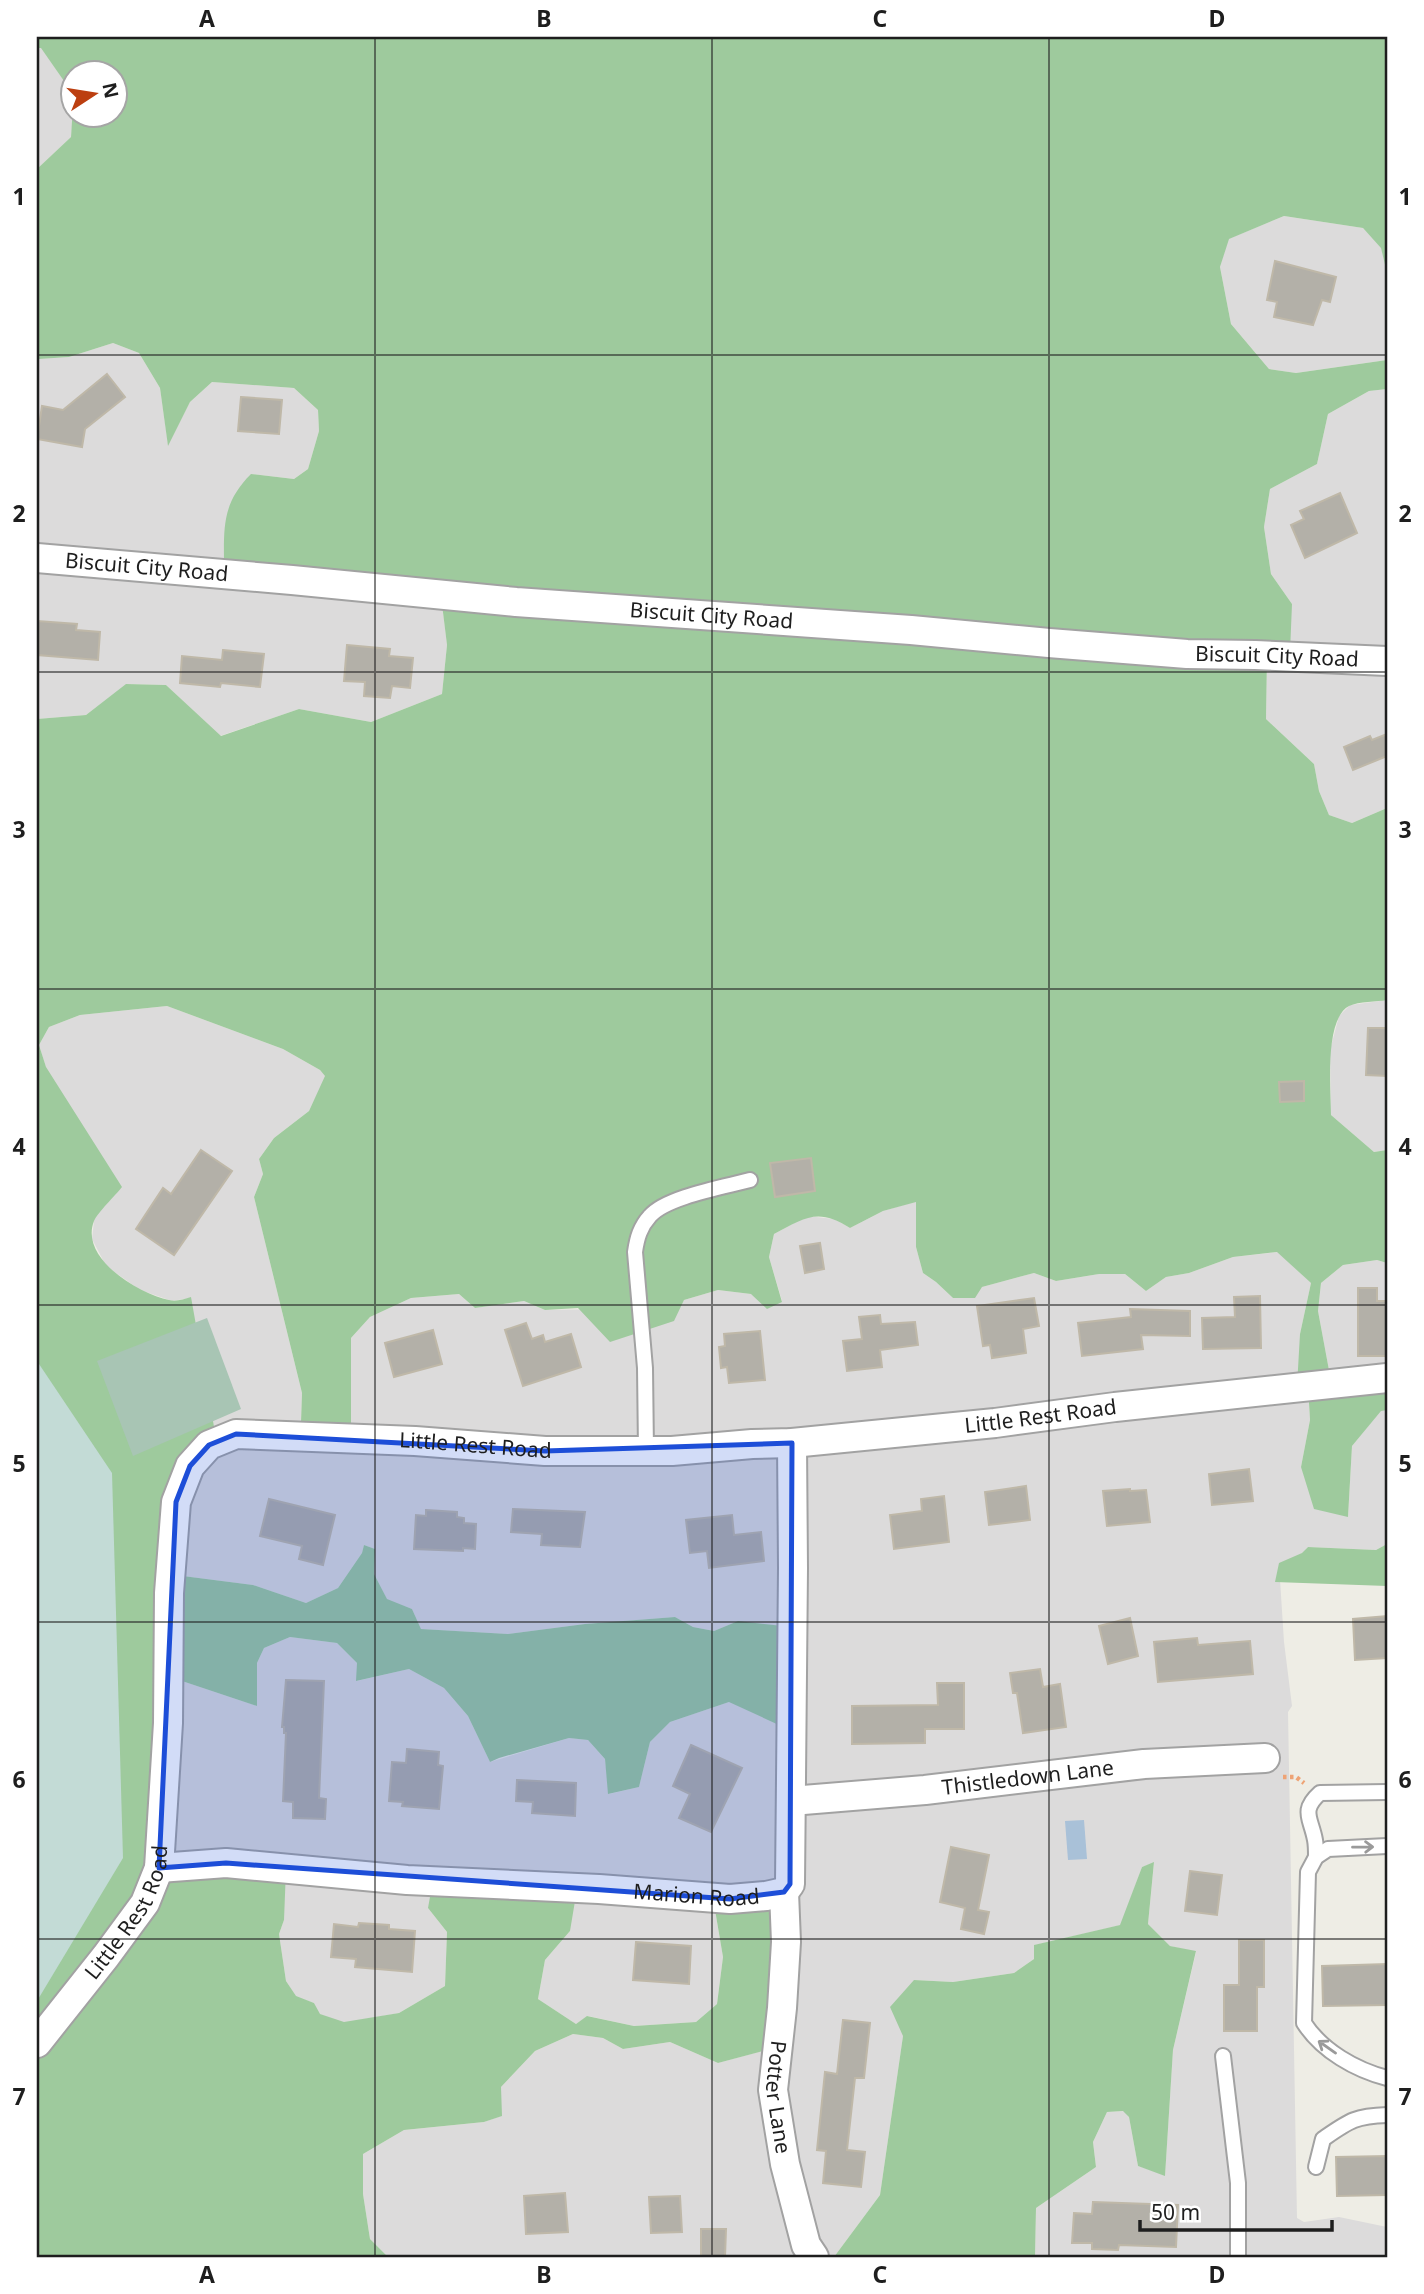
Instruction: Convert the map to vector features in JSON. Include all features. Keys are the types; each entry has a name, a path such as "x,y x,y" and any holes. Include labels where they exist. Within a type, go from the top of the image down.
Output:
{"street":[{"name":"Biscuit City Road","path":"37,558 516,602 911,630 1187,654 1387,661"},
{"name":"Little Rest Road","path":"37,2043 145,1903 159,1868 168,1723 169,1593 176,1502 190,1466 209,1445 236,1434 289,1434 545,1451 646,1451 792,1443 1387,1378"},
{"name":"Marion Road","path":"159,1868 226,1863 407,1880 599,1889 730,1899 784,1892 790,1884 792,1443"},
{"name":"Thistledown Lane","path":"791,1801 925,1790 1144,1764 1265,1758"},
{"name":"Potter Lane","path":"784,1892 786,1942 773,2090 785,2164 806,2245 814,2257"}],"lane":[{"path":"646,1451 645,1368 635,1252 638,1233 651,1214 674,1200 750,1180"},
{"path":"1316,1857 1315,1839 1307,1814 1310,1801 1320,1793 1387,1792"},
{"path":"1387,1846 1328,1849 1316,1857 1308,1872 1304,2023 1321,2044 1368,2073 1387,2078"},
{"path":"1223,2056 1238,2183 1238,2257"},
{"path":"1316,2167 1323,2139 1346,2123 1363,2116 1387,2115"}],"path":[{"path":"1265,1758 1266,1776 1296,1777 1320,1793"}],"highlighted area":[{"path":"236,1434 545,1451 792,1443 790,1884 784,1892 730,1899 226,1863 159,1868 176,1502 190,1466 209,1445"}],"shaded area":[{"path":"41,47 60,75 60,130 72,130 71,137 37,169 37,48"},
{"path":"1284,216 1363,228 1381,247 1387,273 1387,360 1296,373 1269,369 1231,324 1220,267 1228,239"},
{"path":"113,343 139,353 160,388 168,444 190,402 212,382 294,388 318,410 319,431 308,469 294,479 251,474 441,595 447,645 442,694 371,722 299,709 220,736 166,685 127,684 86,715 37,719 37,362 39,359 69,357"},
{"path":"1387,389 1387,808 1352,823 1329,815 1319,791 1314,764 1266,719 1267,657 1292,604 1271,574 1264,527 1270,489 1317,464 1328,414 1369,391"},
{"path":"1387,1000 1387,1150 1374,1152 1331,1115 1330,1050 1339,1016 1350,1005"},
{"path":"167,1006 283,1049 320,1070 326,1077 309,1111 274,1138 259,1159 263,1174 254,1197 302,1393 301,1422 351,1433 351,1338 370,1317 411,1298 459,1294 475,1308 524,1301 545,1310 679,1308 684,1300 718,1290 782,1301 769,1257 774,1234 807,1216 835,1219 850,1228 883,1211 917,1201 916,1247 923,1273 953,1298 1034,1273 1056,1281 1099,1274 1125,1274 1146,1291 1166,1277 1189,1273 1233,1257 1278,1252 1311,1283 1300,1334 1310,1420 1301,1467 1348,1517 1352,1446 1381,1410 1387,1410 1387,1544 1376,1550 1308,1547 1303,1553 1279,1564 1284,1642 1292,1706 1288,1712 1297,2218 1304,2222 1339,2217 1387,2227 1387,2257 1035,2257 1036,2208 1096,2167 1093,2142 1107,2112 1124,2111 1129,2117 1138,2166 1165,2175 1173,2050 1196,1952 1170,1946 1148,1924 1154,1863 1142,1867 1121,1925 1035,1945 1034,1959 1014,1973 953,1982 914,1980 903,2036 880,2195 834,2257 388,2257 370,2239 363,2194 363,2154 404,2130 484,2122 501,2116 501,2087 535,2051 573,2034 603,2038 623,2049 670,2042 718,2063 777,2047 713,1898 723,1957 717,2004 696,2022 634,2026 588,2016 576,2024 538,1999 545,1960 570,1931 428,1908 447,1932 445,1986 399,2013 344,2023 319,2014 314,2003 296,1997 286,1981 279,1934 284,1920 166,1865 173,1678 257,1706 257,1663 264,1648 290,1637 337,1643 357,1663 357,1681 409,1669 444,1688 468,1716 490,1762 569,1738 588,1740 605,1759 609,1794 639,1787 650,1742 670,1722 729,1702 738,1621 714,1631 693,1627 675,1617 585,1624 508,1634 421,1629 412,1609 387,1600 374,1574 375,1549 364,1545 362,1553 338,1588 306,1603 253,1585 175,1575 191,1298 172,1301 140,1290 106,1266 92,1239 94,1221 39,1045 49,1027 80,1015"},
{"path":"1377,1260 1387,1263 1387,1379 1331,1381 1318,1311 1321,1283 1343,1265"},
{"path":"37,1361 112,1473 123,1858 37,2001"},
{"path":"1084,1820 1087,1859 1068,1860 1065,1821"}],"green space":[{"path":"37,37 1387,37 1387,273 1381,248 1363,228 1284,216 1229,239 1220,267 1231,324 1269,369 1296,373 1387,360 1387,389 1369,391 1328,414 1317,464 1270,489 1264,527 1271,574 1292,604 1290,652 1267,657 1266,719 1314,764 1319,791 1329,815 1352,823 1387,808 1387,1000 1353,1004 1341,1013 1332,1040 1330,1073 1331,1115 1374,1152 1387,1150 1387,1263 1377,1260 1343,1265 1321,1283 1318,1311 1331,1381 1387,1379 1387,1410 1381,1411 1352,1446 1348,1517 1314,1509 1301,1467 1310,1420 1308,1386 1297,1386 1300,1334 1311,1283 1277,1252 1233,1257 1189,1273 1166,1277 1146,1291 1125,1274 1099,1274 1056,1281 1034,1273 982,1287 975,1298 953,1298 923,1273 916,1247 916,1202 883,1211 850,1228 820,1216 794,1223 774,1234 769,1257 782,1302 767,1309 751,1294 718,1290 684,1300 674,1321 610,1342 578,1308 545,1310 524,1301 475,1308 459,1294 411,1298 370,1317 351,1338 351,1433 303,1431 302,1393 254,1197 263,1174 259,1159 274,1138 309,1111 325,1076 320,1070 283,1049 167,1006 80,1015 49,1027 39,1045 46,1067 122,1187 94,1221 92,1235 95,1249 115,1272 143,1290 172,1301 191,1297 216,1438 196,1460 175,1575 253,1585 306,1603 338,1588 362,1553 364,1545 375,1549 374,1574 387,1599 412,1609 421,1629 508,1634 585,1624 675,1617 693,1627 714,1631 738,1621 792,1627 792,1731 729,1702 670,1722 650,1742 639,1787 608,1794 605,1759 588,1740 569,1738 490,1762 468,1716 444,1688 409,1669 356,1681 357,1663 337,1643 290,1637 264,1648 257,1663 257,1706 173,1678 161,1859 286,1869 284,1920 279,1934 286,1981 296,1996 314,2003 320,2014 344,2022 399,2013 445,1986 447,1932 428,1908 433,1880 577,1889 570,1931 545,1960 538,1999 576,2024 587,2016 634,2026 696,2022 717,2004 723,1957 713,1898 785,1891 778,2047 718,2063 670,2042 623,2049 603,2038 573,2034 535,2051 501,2087 502,2116 484,2122 404,2130 363,2154 363,2194 370,2239 388,2257 37,2257 37,719 86,715 126,684 166,685 221,736 299,709 371,722 442,694 447,645 441,596 224,568 226,518 241,485 251,474 294,479 308,469 319,431 318,410 294,388 212,382 190,402 168,446 160,388 139,353 113,343 69,357 39,359 37,362 37,169 71,137 71,130 130,130 130,60 60,60 60,75 41,48 37,48"},
{"path":"207,1318 241,1409 133,1456 97,1361"},
{"path":"1387,1544 1387,1586 1275,1582 1279,1563 1302,1553 1308,1547 1376,1550"},
{"path":"1154,1862 1148,1924 1170,1946 1196,1951 1173,2050 1165,2176 1138,2166 1129,2117 1123,2111 1107,2112 1093,2142 1096,2167 1036,2208 1035,2257 834,2257 880,2195 903,2036 890,2007 914,1980 953,1982 1014,1973 1034,1959 1034,1945 1120,1925 1142,1867"}],"building":[{"path":"1275,261 1336,277 1330,302 1322,300 1313,325 1274,317 1277,302 1267,300"},
{"path":"107,374 125,397 85,429 82,447 37,439 42,406 63,410"},
{"path":"241,397 282,400 279,434 238,431"},
{"path":"1340,493 1357,533 1305,558 1291,525 1304,519 1300,511"},
{"path":"37,621 77,624 76,630 100,632 98,660 37,655"},
{"path":"347,645 390,649 389,656 413,658 410,688 392,686 390,698 364,696 365,682 344,681"},
{"path":"223,650 264,654 260,687 180,683 182,656 222,660"},
{"path":"1387,734 1387,756 1353,770 1344,747 1370,736 1372,740"},
{"path":"1368,1028 1387,1028 1387,1076 1366,1075"},
{"path":"1304,1081 1304,1101 1280,1102 1279,1082"},
{"path":"201,1150 232,1171 174,1255 136,1229 163,1188 171,1194"},
{"path":"811,1158 815,1191 775,1197 770,1163"},
{"path":"820,1243 824,1269 805,1273 800,1246"},
{"path":"1358,1288 1377,1288 1377,1301 1387,1301 1387,1356 1358,1356"},
{"path":"1260,1296 1261,1348 1203,1349 1202,1318 1235,1317 1234,1297"},
{"path":"1034,1298 1039,1326 1023,1329 1026,1353 992,1358 990,1345 983,1346 977,1306"},
{"path":"1130,1309 1190,1311 1190,1336 1141,1335 1143,1349 1082,1356 1078,1323 1131,1317"},
{"path":"880,1315 881,1324 915,1322 918,1345 880,1350 882,1367 847,1371 843,1341 862,1339 859,1317"},
{"path":"526,1323 532,1339 543,1335 545,1342 571,1334 581,1367 523,1386 505,1330"},
{"path":"433,1330 442,1364 394,1377 385,1343"},
{"path":"760,1331 765,1380 729,1383 727,1367 721,1368 719,1347 725,1346 724,1334"},
{"path":"1249,1469 1253,1501 1212,1505 1209,1474"},
{"path":"1026,1486 1030,1520 989,1525 985,1492"},
{"path":"1146,1490 1150,1522 1107,1526 1103,1491"},
{"path":"944,1496 949,1542 894,1549 890,1515 922,1511 921,1499"},
{"path":"269,1499 335,1515 323,1565 299,1559 302,1546 260,1536"},
{"path":"513,1509 585,1512 580,1547 541,1545 542,1534 511,1532"},
{"path":"426,1510 457,1512 457,1517 464,1518 464,1523 476,1524 475,1549 414,1549 416,1515 426,1516"},
{"path":"732,1515 734,1535 761,1532 764,1561 709,1568 707,1551 690,1553 686,1520"},
{"path":"1387,1616 1387,1658 1355,1660 1353,1619"},
{"path":"1130,1618 1138,1656 1108,1664 1099,1626"},
{"path":"1197,1638 1198,1645 1250,1641 1253,1674 1158,1682 1154,1642"},
{"path":"1040,1669 1043,1687 1060,1684 1066,1727 1023,1733 1017,1693 1013,1693 1010,1673"},
{"path":"286,1680 324,1681 319,1798 326,1799 325,1819 293,1818 293,1802 283,1801 286,1733 282,1727"},
{"path":"937,1683 964,1683 964,1729 925,1729 925,1743 852,1744 852,1706 938,1705"},
{"path":"691,1745 742,1768 711,1832 679,1818 690,1794 673,1786"},
{"path":"407,1749 439,1752 438,1765 443,1766 439,1809 402,1806 403,1802 389,1801 392,1762 406,1763"},
{"path":"517,1780 576,1783 575,1816 532,1813 533,1802 516,1801"},
{"path":"951,1847 989,1855 978,1910 989,1912 984,1934 961,1929 965,1908 940,1902"},
{"path":"1190,1871 1222,1875 1217,1915 1185,1911"},
{"path":"359,1923 389,1925 389,1929 415,1931 412,1972 355,1967 356,1959 331,1957 334,1924 358,1927"},
{"path":"1239,1940 1264,1940 1264,1987 1257,1987 1257,2031 1224,2031 1224,1985 1239,1985"},
{"path":"636,1942 691,1946 689,1984 633,1980"},
{"path":"1387,1964 1387,2005 1323,2006 1322,1966"},
{"path":"843,2020 870,2023 864,2078 855,2078 847,2150 865,2152 861,2187 823,2183 826,2151 817,2150 825,2072 837,2074"},
{"path":"1387,2156 1387,2195 1337,2196 1336,2157"},
{"path":"565,2193 568,2232 526,2234 524,2196"},
{"path":"680,2196 682,2232 651,2233 649,2197"},
{"path":"1093,2202 1178,2205 1176,2247 1119,2245 1118,2250 1092,2249 1092,2243 1072,2243 1074,2213 1092,2214"},
{"path":"701,2229 726,2229 725,2257 701,2257"}]}
